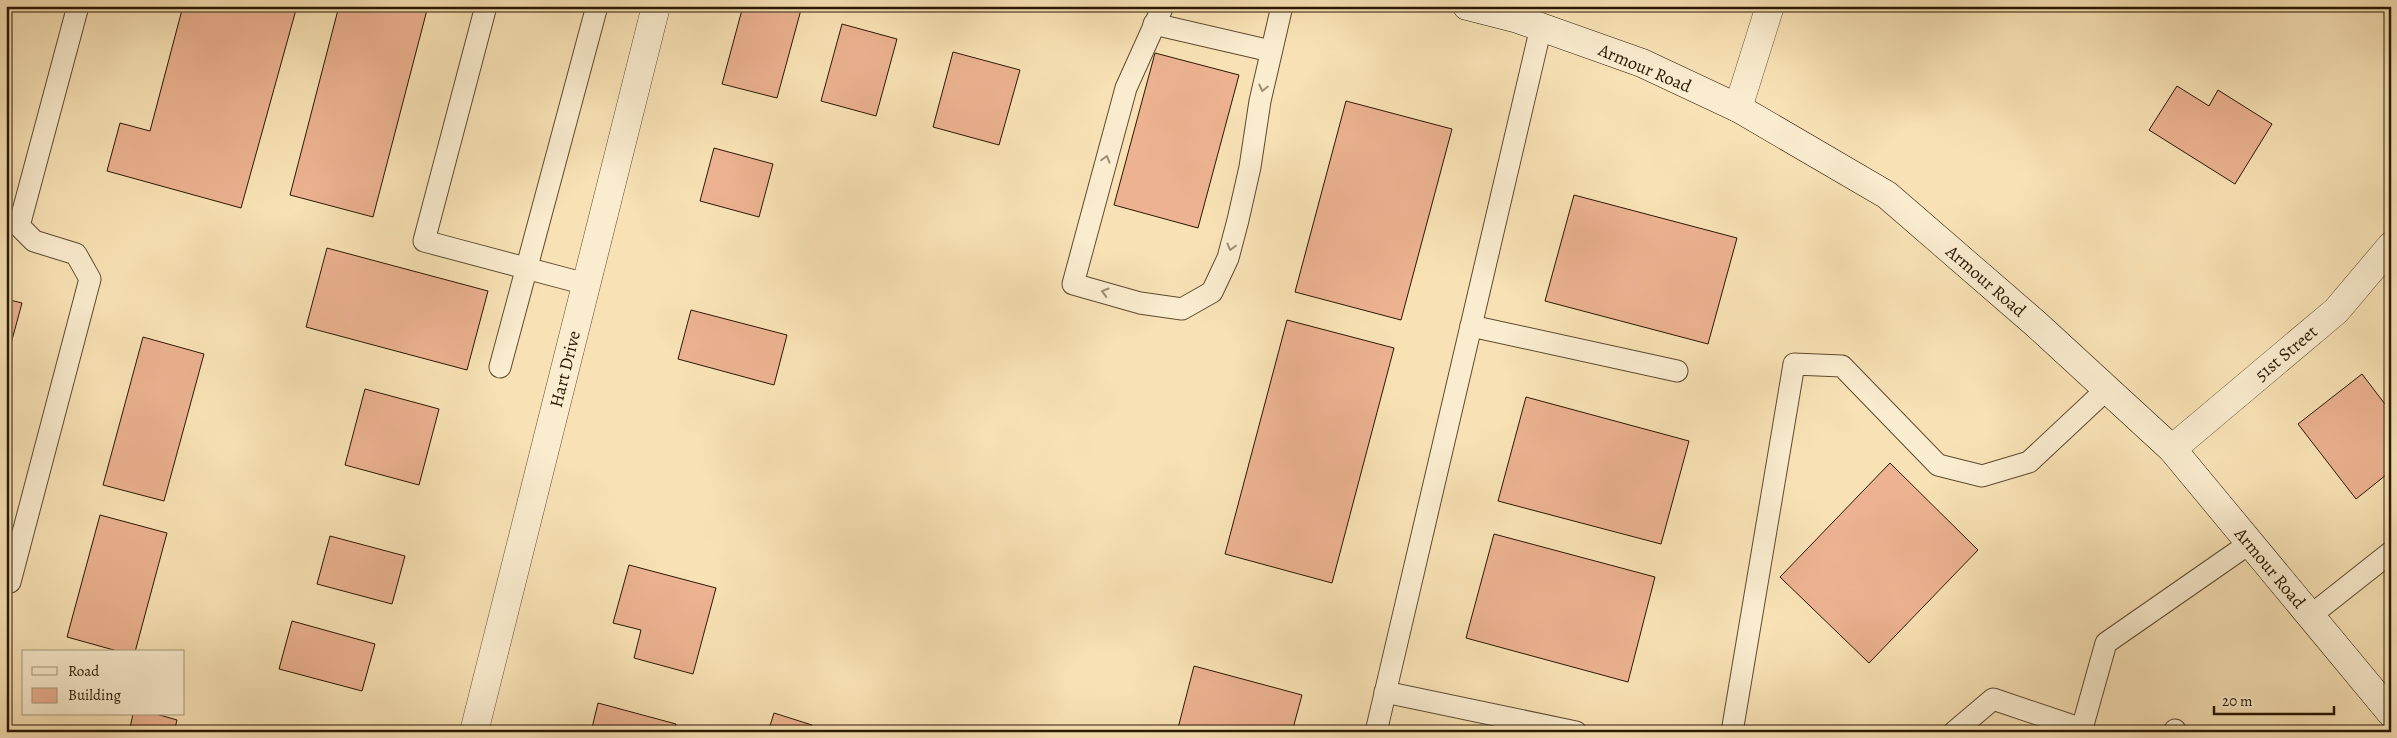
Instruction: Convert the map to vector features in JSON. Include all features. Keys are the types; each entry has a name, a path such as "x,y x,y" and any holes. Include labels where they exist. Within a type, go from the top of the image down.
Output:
{"street":[{"name":"Hart Drive","path":"474,732 656,6"},
{"name":"Armour Road","path":"1467,6 1541,27 1642,63 1738,108 1887,195 2036,324 2172,449 2391,713"},
{"path":"1738,108 1770,6"},
{"name":"51st Street","path":"2172,449 2336,311 2391,246"}],"lane":[{"path":"10,582 90,279 76,254 34,241 19,226 78,6"},
{"path":"486,6 424,241 586,284"},
{"path":"500,367 597,6"},
{"path":"1271,51 1158,15 1126,88 1073,284 1140,303 1182,309 1212,292 1228,258 1238,220 1271,51 1282,6"},
{"path":"1376,732 1541,27"},
{"path":"1471,326 1677,371"},
{"path":"1732,732 1794,364 1842,366 1938,465 1982,476 2030,462 2107,389"},
{"path":"1954,732 1993,698 2081,730 2106,643 2250,543"},
{"path":"2310,616 2391,552"},
{"path":"1385,692 1576,732"}],"building":[{"path":"183,6 297,6 241,208 107,171 120,123 150,131"},
{"path":"339,6 428,6 373,217 290,195"},
{"path":"743,6 802,6 777,98 722,84"},
{"path":"842,24 897,39 876,116 821,101"},
{"path":"953,52 1020,70 999,145 933,127"},
{"path":"1155,53 1239,75 1198,228 1114,205"},
{"path":"2177,86 2209,106 2218,90 2272,124 2235,184 2149,130"},
{"path":"1346,101 1452,129 1401,320 1295,292"},
{"path":"714,148 773,164 759,217 700,201"},
{"path":"1574,195 1737,238 1708,344 1545,301"},
{"path":"327,248 488,291 467,370 306,327"},
{"path":"6,299 22,303 6,362"},
{"path":"691,310 787,335 774,385 678,359"},
{"path":"1287,320 1394,348 1332,583 1225,554"},
{"path":"143,337 204,354 164,501 103,485"},
{"path":"2362,374 2391,412 2391,471 2356,499 2298,424"},
{"path":"365,389 439,409 419,485 345,465"},
{"path":"1526,397 1689,441 1661,544 1498,501"},
{"path":"1890,463 1978,550 1869,663 1780,577"},
{"path":"100,515 167,533 136,650 114,650 67,637"},
{"path":"1494,534 1655,577 1628,682 1466,638"},
{"path":"330,536 405,556 392,604 317,584"},
{"path":"629,565 716,588 693,674 634,658 641,630 613,623"},
{"path":"292,621 375,644 362,691 279,669"},
{"path":"1194,666 1302,695 1292,732 1177,732"},
{"path":"598,703 676,724 674,732 591,732"},
{"path":"774,713 812,725 810,732 768,732"},
{"path":"133,716 163,716 177,720 174,732 129,732"}]}
